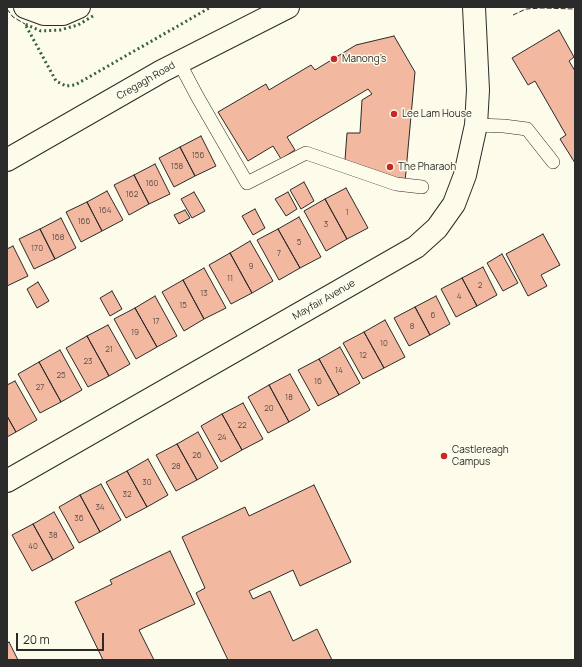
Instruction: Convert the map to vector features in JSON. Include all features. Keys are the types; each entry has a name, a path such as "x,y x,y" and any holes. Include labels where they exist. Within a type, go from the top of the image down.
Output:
{"street":[{"path":"25,7 44,14 63,14 78,7"},
{"name":"Cregagh Road","path":"7,160 179,62 288,7"},
{"name":"Mayfair Avenue","path":"7,481 416,247 437,228 454,204 465,175 476,125 478,90 474,7"}],"lane":[{"path":"179,62 247,183 306,153 396,184 422,187"},
{"path":"476,125 527,129 554,162"}],"building":[{"path":"559,30 574,57 569,61 575,71 575,163 560,139 566,135 535,81 528,85 512,58"},
{"path":"394,36 415,72 405,182 345,160 347,133 360,133 362,100 372,94 368,89 287,137 295,150 281,159 273,146 248,161 218,112 266,84 269,90 311,65 315,70 356,45"},
{"path":"201,136 216,166 195,176 180,147"},
{"path":"180,147 195,176 174,187 159,158"},
{"path":"155,164 170,194 149,204 134,175"},
{"path":"134,175 149,204 129,215 114,185"},
{"path":"304,182 314,201 301,209 290,190"},
{"path":"346,188 368,228 347,239 325,199"},
{"path":"107,191 123,220 102,231 87,202"},
{"path":"194,192 205,211 192,218 181,199"},
{"path":"288,192 297,209 286,216 275,199"},
{"path":"325,199 347,239 326,251 304,211"},
{"path":"87,202 102,231 81,242 66,212"},
{"path":"255,209 265,228 253,235 242,216"},
{"path":"185,210 190,218 179,224 174,215"},
{"path":"299,217 321,257 300,268 278,229"},
{"path":"61,218 76,248 55,259 40,229"},
{"path":"40,229 55,259 34,269 19,239"},
{"path":"278,229 300,268 279,280 257,240"},
{"path":"543,234 560,265 541,275 547,286 528,296 506,254"},
{"path":"250,241 273,281 252,293 230,253"},
{"path":"13,246 28,276 7,286 7,249"},
{"path":"230,253 252,293 231,304 209,265"},
{"path":"502,254 518,283 503,291 487,263"},
{"path":"483,267 497,295 477,306 462,278"},
{"path":"204,268 226,308 204,319 183,280"},
{"path":"462,278 477,306 456,317 441,289"},
{"path":"183,280 204,319 184,331 162,292"},
{"path":"38,282 49,301 37,308 27,289"},
{"path":"112,291 122,309 110,316 100,298"},
{"path":"155,296 177,336 157,347 135,308"},
{"path":"436,296 450,324 430,335 415,307"},
{"path":"415,307 430,335 409,346 394,318"},
{"path":"135,308 157,347 136,359 114,319"},
{"path":"385,320 405,357 384,368 364,332"},
{"path":"108,325 130,364 109,376 87,336"},
{"path":"364,332 384,368 363,379 343,343"},
{"path":"87,336 109,376 88,387 66,348"},
{"path":"340,347 360,383 339,395 319,359"},
{"path":"60,350 82,390 61,402 39,362"},
{"path":"319,359 339,395 318,406 298,370"},
{"path":"39,362 61,402 40,413 18,374"},
{"path":"290,374 310,410 289,422 269,385"},
{"path":"15,381 37,420 16,432 7,416 7,385"},
{"path":"269,385 289,422 268,433 248,397"},
{"path":"243,403 263,439 242,450 222,414"},
{"path":"222,414 242,450 221,462 201,426"},
{"path":"7,416 16,432 7,437"},
{"path":"198,432 218,468 197,480 177,444"},
{"path":"177,444 197,480 176,491 156,455"},
{"path":"148,459 168,495 147,507 127,471"},
{"path":"127,471 147,507 126,518 106,482"},
{"path":"101,484 121,520 100,532 80,495"},
{"path":"314,485 351,562 300,586 293,570 249,591 253,599 270,591 293,641 317,629 332,660 228,660 196,593 205,588 182,537 245,507 249,516"},
{"path":"80,495 100,532 79,543 59,507"},
{"path":"54,512 74,548 53,560 33,524"},
{"path":"33,524 53,560 32,571 12,535"},
{"path":"170,551 195,604 139,630 154,660 103,660 75,602 112,584 110,580"},
{"path":"9,642 18,660 7,660 7,644"}],"hedge":[{"path":"93,16 78,25 60,30 41,31 25,24 56,81 66,86 75,85 211,7"}],"fence":[{"path":"7,9 13,17 25,24"},
{"path":"513,15 526,9 575,9"}],"place":[{"name":"Manong’s","path":"334,59"},
{"name":"Lee Lam House","path":"394,114"},
{"name":"The Pharaoh","path":"390,167"},
{"name":"Castlereagh Campus","path":"444,456"}]}
